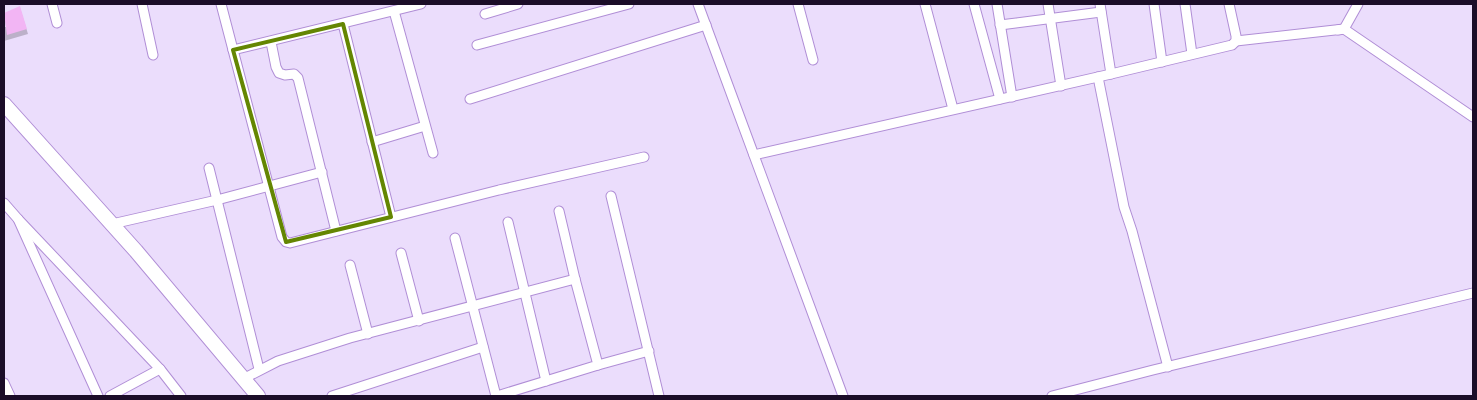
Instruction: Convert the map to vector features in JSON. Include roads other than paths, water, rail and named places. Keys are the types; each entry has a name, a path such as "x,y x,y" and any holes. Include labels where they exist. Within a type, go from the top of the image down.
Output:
{"street":[{"path":"52,4 57,23"},
{"path":"142,4 153,55"},
{"path":"222,4 268,187 282,237 286,242 644,157"},
{"path":"233,50 343,24 389,9 421,4"},
{"path":"485,14 518,4"},
{"path":"477,45 629,4"},
{"path":"698,4 843,396"},
{"path":"798,4 813,60"},
{"path":"925,4 953,109"},
{"path":"974,4 1000,99"},
{"path":"997,4 1012,97"},
{"path":"1048,4 1061,86"},
{"path":"1154,4 1162,62"},
{"path":"1185,4 1192,54"},
{"path":"1229,4 1236,36 1234,43"},
{"path":"1344,29 1358,4"},
{"path":"1000,25 1051,19 1100,8 1111,74"},
{"path":"389,9 433,154"},
{"path":"343,24 391,217"},
{"path":"470,99 706,25"},
{"path":"754,155 1061,86 1234,43 1344,29 1473,116"},
{"path":"270,42 279,73 284,75 294,74 298,78 336,231"},
{"path":"1098,77 1124,207 1168,366"},
{"path":"4,104 112,224 258,396"},
{"path":"372,142 425,126"},
{"path":"209,168 259,369"},
{"path":"112,224 217,200 322,172"},
{"path":"611,196 659,396"},
{"path":"4,203 160,369 181,396"},
{"path":"559,211 598,365"},
{"path":"18,219 98,396"},
{"path":"508,222 546,381"},
{"path":"455,238 497,396 649,351"},
{"path":"401,253 419,321"},
{"path":"350,265 368,334"},
{"path":"243,379 259,369 285,359 368,334 575,279"},
{"path":"1052,396 1168,366 1473,293"},
{"path":"332,396 483,347"},
{"path":"110,396 160,369"},
{"path":"4,383 10,396"}]}
